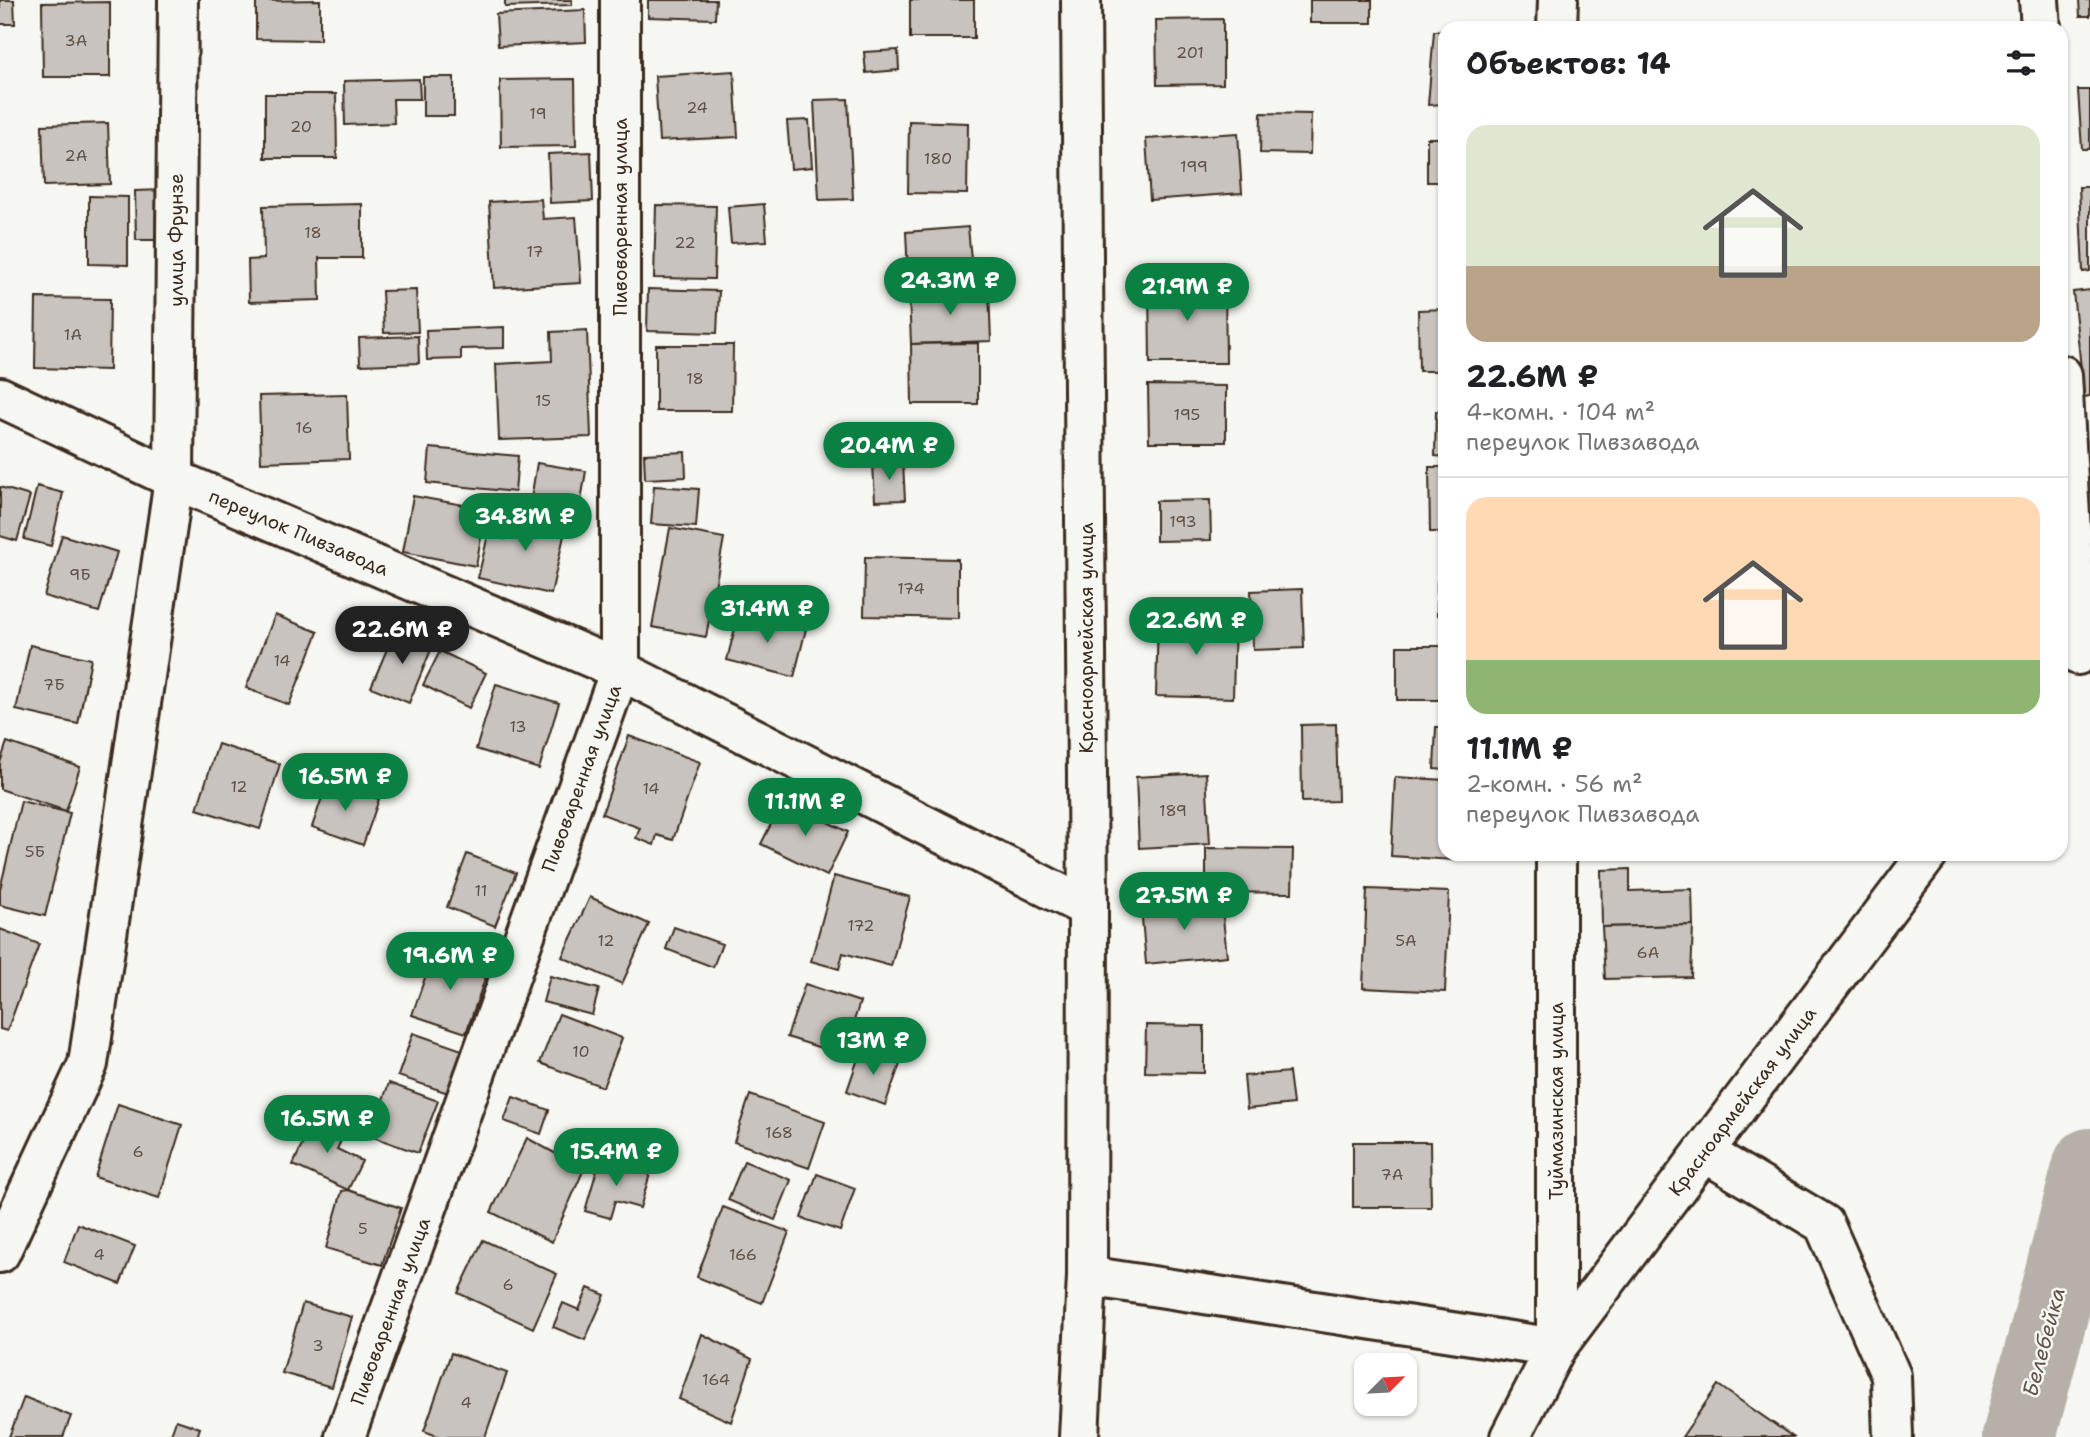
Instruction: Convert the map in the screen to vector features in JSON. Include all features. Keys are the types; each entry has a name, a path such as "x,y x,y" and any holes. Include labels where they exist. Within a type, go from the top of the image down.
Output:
{"street":[{"name":"улица Фрунзе","path":"0,1253 88,1064 174,479 177,0"},
{"name":"Пивоваренная улица","path":"345,1437 620,670 620,0"},
{"name":"Красноармейская улица","path":"1079,1437 1087,1276 1088,908 1081,0"},
{"path":"1557,21 1558,0"},
{"path":"2039,0 2040,21"},
{"name":"переулок Пивзавода","path":"0,397 174,479 620,670 1088,908"},
{"path":"2068,495 2076,655"},
{"name":"Туймазинская улица","path":"1556,861 1556,1348"},
{"name":"Красноармейская улица","path":"1510,1437 1556,1348 1923,861"},
{"path":"1704,1152 1824,1224 1891,1376 1893,1437"},
{"path":"1087,1276 1556,1348"}],"building":[{"path":"0,0 14,0 15,24 0,24"},
{"path":"320,0 320,40 256,39 256,1"},
{"path":"505,0 572,0 572,5 505,7"},
{"path":"648,0 716,0 715,19 648,17"},
{"path":"910,0 974,0 974,38 910,38"},
{"path":"1310,0 1372,0 1372,23 1310,23"},
{"path":"2079,0 2090,0 2090,16 2080,16"},
{"path":"110,2 110,77 43,77 42,3"},
{"path":"585,10 586,42 498,46 496,14"},
{"path":"1223,19 1223,84 1157,85 1156,20"},
{"path":"1434,31 1438,31 1438,104 1428,105"},
{"path":"898,50 899,70 866,73 864,52"},
{"path":"734,71 738,137 659,141 655,76"},
{"path":"423,77 454,77 454,116 423,116"},
{"path":"419,79 420,99 393,99 394,123 345,125 344,81"},
{"path":"575,79 576,146 501,147 500,80"},
{"path":"2078,90 2090,90 2090,149 2082,149"},
{"path":"265,94 336,94 337,158 265,158"},
{"path":"848,99 853,199 819,200 814,100"},
{"path":"1261,113 1311,114 1310,154 1260,153"},
{"path":"809,120 812,167 791,169 787,121"},
{"path":"909,121 968,123 967,194 908,193"},
{"path":"108,123 110,184 44,186 42,125"},
{"path":"1238,133 1242,193 1150,200 1146,139"},
{"path":"1427,138 1438,138 1438,182 1427,182"},
{"path":"591,152 593,201 550,203 548,154"},
{"path":"2079,187 2090,187 2090,271 2083,272"},
{"path":"163,190 163,240 136,240 135,191"},
{"path":"89,196 128,197 128,265 89,264"},
{"path":"541,199 543,219 576,217 581,283 494,288 489,202"},
{"path":"362,204 362,258 319,258 320,300 249,302 248,260 264,259 263,206"},
{"path":"764,204 767,241 731,243 728,207"},
{"path":"656,205 716,206 714,279 654,278"},
{"path":"968,227 972,270 908,275 906,232"},
{"path":"1149,283 1225,283 1226,363 1150,363"},
{"path":"648,289 719,291 717,333 647,331"},
{"path":"416,290 418,332 384,333 382,291"},
{"path":"989,290 991,341 911,344 909,293"},
{"path":"2090,290 2090,396 2084,397 2073,292"},
{"path":"36,298 110,299 109,370 35,368"},
{"path":"1438,309 1438,371 1419,371 1418,310"},
{"path":"504,327 504,348 461,349 461,359 427,360 426,330"},
{"path":"587,330 591,437 499,440 496,364 552,361 551,332"},
{"path":"418,336 419,363 360,365 359,338"},
{"path":"978,343 978,404 912,404 911,344"},
{"path":"656,345 733,345 732,411 656,411"},
{"path":"1148,385 1226,386 1226,442 1149,442"},
{"path":"347,394 349,459 261,462 259,396"},
{"path":"1436,411 1438,411 1438,456 1435,456"},
{"path":"430,448 518,456 515,492 427,483"},
{"path":"685,452 686,477 645,479 644,454"},
{"path":"537,463 586,471 579,513 530,505"},
{"path":"903,463 905,500 875,501 873,465"},
{"path":"1429,467 1438,467 1438,532 1430,532"},
{"path":"37,486 63,493 51,546 24,539"},
{"path":"654,486 699,489 696,527 651,524"},
{"path":"0,487 30,496 17,541 0,536"},
{"path":"413,496 486,509 476,566 403,552"},
{"path":"1210,500 1211,540 1156,541 1156,501"},
{"path":"511,510 567,522 551,594 478,578 488,535 505,539"},
{"path":"670,528 724,538 706,637 652,627"},
{"path":"62,535 117,552 99,612 44,596"},
{"path":"865,557 958,559 958,618 864,616"},
{"path":"1437,582 1438,582 1438,615"},
{"path":"1302,589 1304,648 1253,650 1251,591"},
{"path":"739,612 806,629 794,677 727,660"},
{"path":"275,615 318,632 289,705 246,688"},
{"path":"1158,616 1235,618 1233,698 1156,696"},
{"path":"395,630 433,645 409,703 371,687"},
{"path":"30,645 91,659 78,724 16,710"},
{"path":"1397,646 1438,646 1438,700 1397,700"},
{"path":"440,651 486,673 469,708 423,685"},
{"path":"496,684 559,703 539,769 476,749"},
{"path":"1336,724 1338,801 1302,802 1301,725"},
{"path":"1436,727 1438,727 1438,769 1434,769"},
{"path":"629,736 700,762 673,840 657,835 654,845 636,838 640,828 602,814"},
{"path":"7,742 80,767 66,811 0,789 0,763"},
{"path":"218,744 280,764 260,829 197,809"},
{"path":"1206,773 1210,844 1139,848 1136,777"},
{"path":"1395,777 1438,780 1438,859 1391,856"},
{"path":"328,780 379,799 363,845 312,827"},
{"path":"783,800 848,832 827,876 761,844"},
{"path":"21,801 70,813 45,916 0,905 0,889"},
{"path":"1206,848 1293,849 1292,893 1206,892"},
{"path":"467,854 516,873 495,926 447,907"},
{"path":"1630,869 1630,891 1692,889 1693,925 1602,927 1601,870"},
{"path":"834,876 910,897 891,966 843,953 839,969 811,961"},
{"path":"1367,889 1449,892 1445,992 1363,988"},
{"path":"590,897 649,924 622,984 562,957"},
{"path":"1221,899 1227,956 1146,964 1141,907"},
{"path":"1693,925 1691,977 1605,979 1602,927"},
{"path":"674,927 722,944 713,967 666,949"},
{"path":"0,929 39,944 7,1031 0,1029"},
{"path":"434,952 488,970 466,1033 412,1015"},
{"path":"550,976 599,989 592,1015 543,1002"},
{"path":"805,984 860,1002 843,1055 787,1037"},
{"path":"559,1014 622,1038 603,1087 540,1063"},
{"path":"1146,1025 1204,1026 1204,1073 1145,1072"},
{"path":"413,1033 465,1051 451,1094 398,1076"},
{"path":"861,1050 900,1064 885,1105 847,1091"},
{"path":"1289,1072 1293,1104 1247,1109 1244,1076"},
{"path":"389,1083 438,1101 418,1153 370,1136"},
{"path":"750,1095 825,1122 809,1168 734,1142"},
{"path":"513,1097 549,1110 541,1134 504,1121"},
{"path":"118,1104 182,1125 159,1198 95,1177"},
{"path":"315,1116 346,1130 337,1149 362,1161 348,1190 293,1165"},
{"path":"527,1138 584,1169 552,1242 491,1212"},
{"path":"1353,1142 1430,1142 1431,1207 1353,1207"},
{"path":"600,1159 650,1174 640,1208 615,1201 610,1218 585,1211"},
{"path":"744,1161 791,1180 775,1220 728,1200"},
{"path":"817,1174 855,1188 840,1231 801,1218"},
{"path":"348,1190 401,1208 382,1265 326,1248 342,1191"},
{"path":"723,1207 789,1232 762,1303 697,1277"},
{"path":"78,1224 135,1246 120,1284 64,1262"},
{"path":"483,1240 557,1274 533,1328 458,1293"},
{"path":"588,1288 605,1295 585,1340 553,1327 563,1303 579,1310"},
{"path":"303,1303 352,1317 332,1387 282,1373"},
{"path":"702,1334 752,1359 731,1422 679,1399"},
{"path":"451,1353 507,1373 485,1437 440,1437 424,1431"},
{"path":"1718,1385 1793,1437 1682,1437"},
{"path":"24,1397 71,1416 63,1437 9,1437"},
{"path":"176,1420 200,1428 197,1437 170,1437"}],"waterway":[{"name":"Белебейка","path":"2019,1437 2090,1165"}]}
